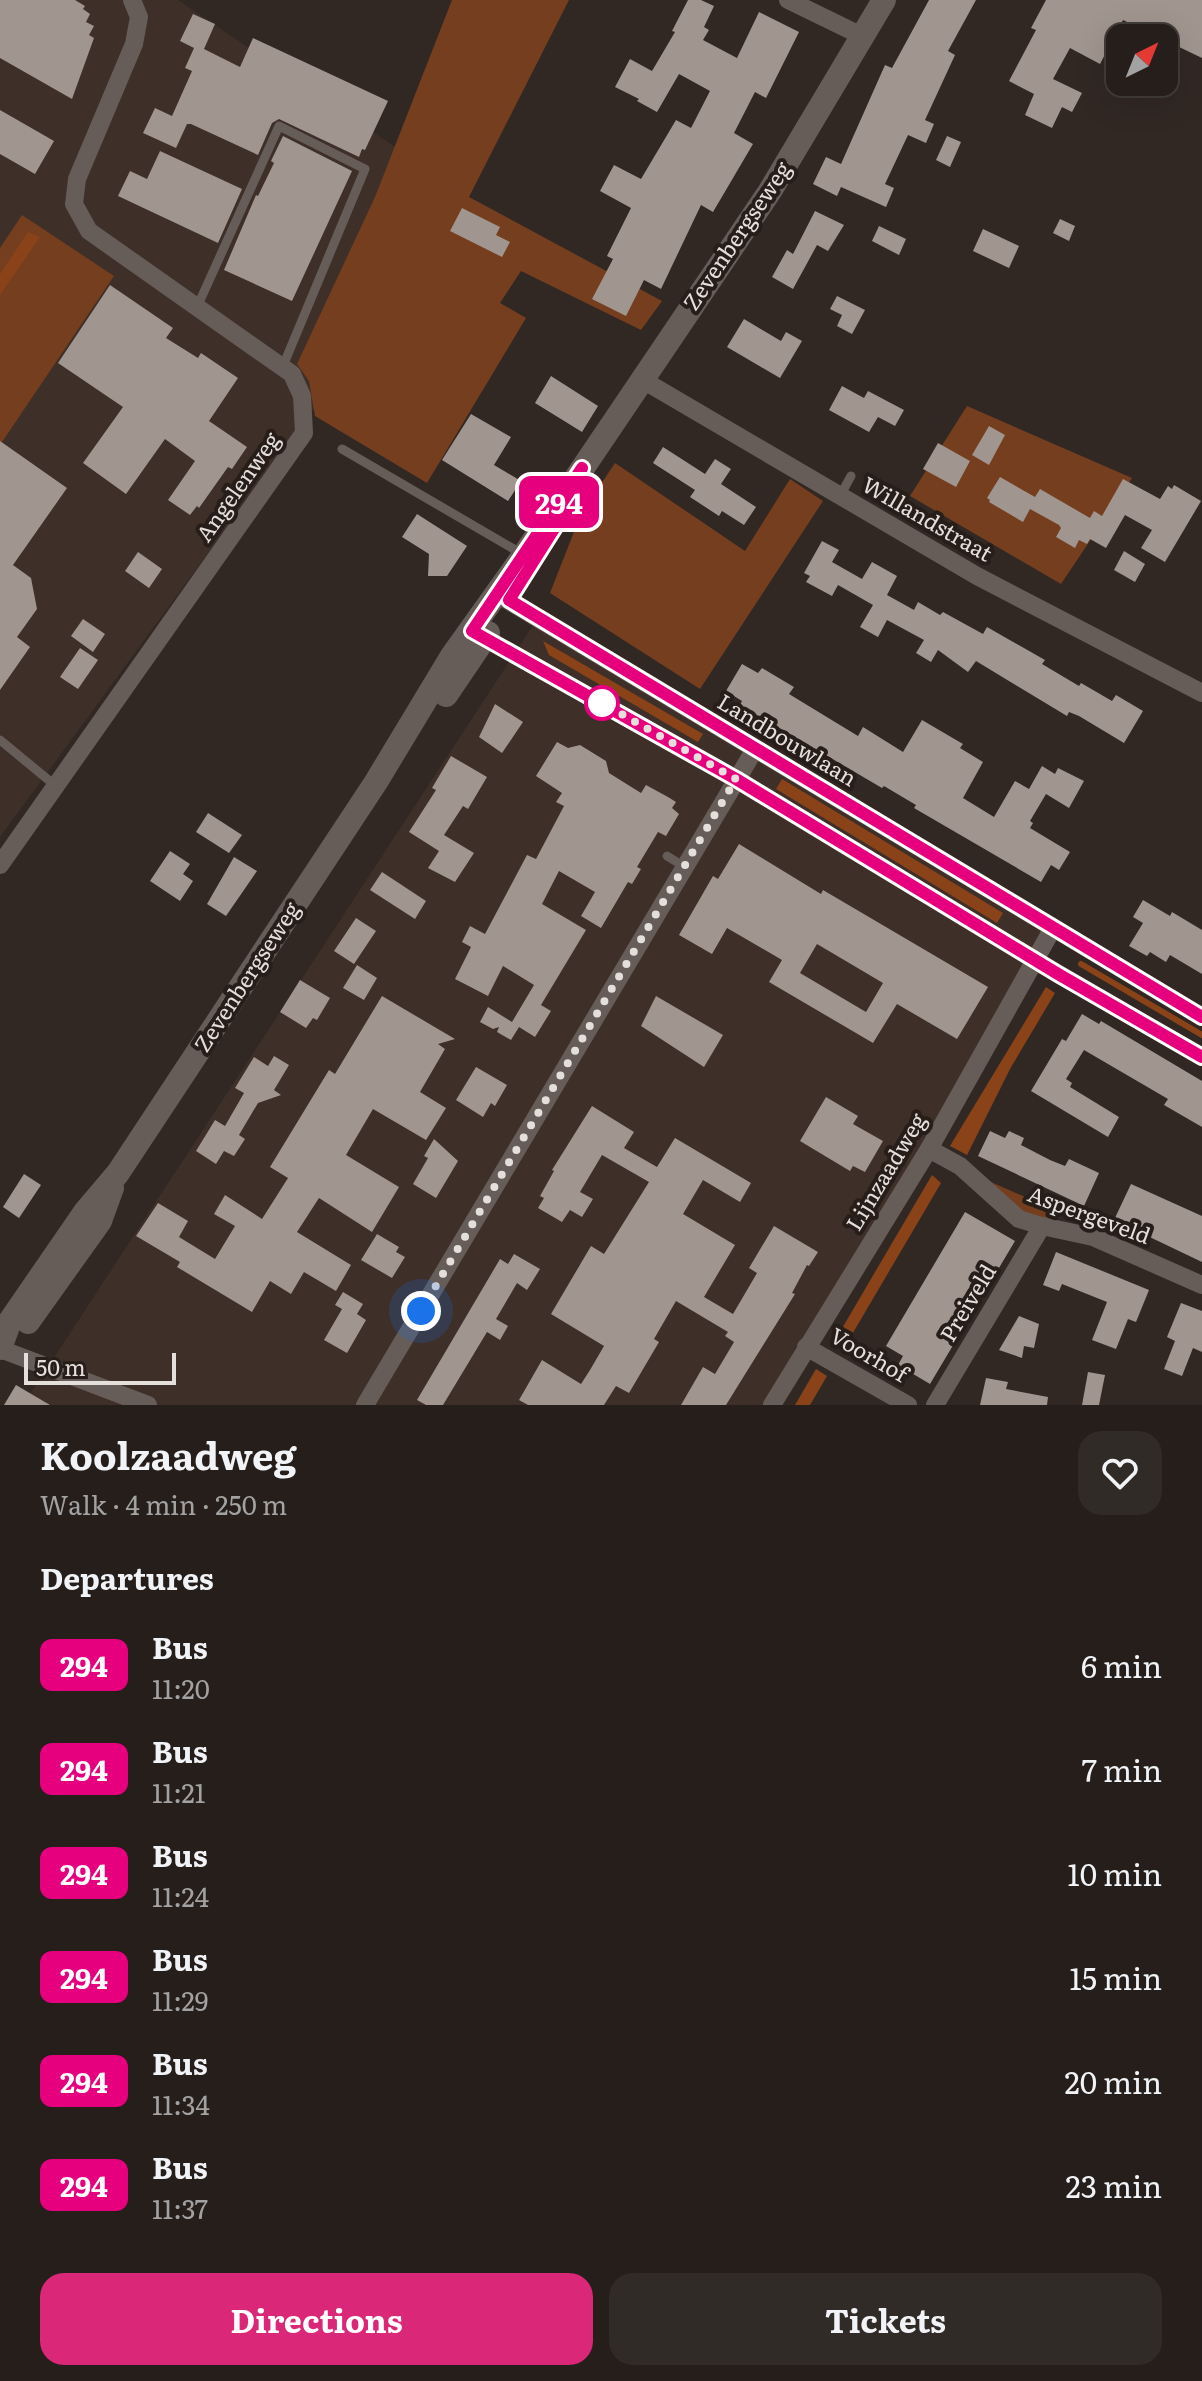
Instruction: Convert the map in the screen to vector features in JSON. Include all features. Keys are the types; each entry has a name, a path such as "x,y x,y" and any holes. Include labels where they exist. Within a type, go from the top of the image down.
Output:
{"street":[{"name":"Angelenweg","path":"0,865 304,433 302,396 292,374 89,231 74,204 77,179 134,44 139,17 132,0"},
{"path":"788,0 864,37"},
{"name":"Zevenbergseweg","path":"0,1349 21,1331 100,1221 118,1173 376,782 452,656 479,634 529,558 582,468 770,191 884,0"},
{"name":"Willandstraat","path":"641,379 977,576 1199,693"},
{"name":"Landbouwlaan","path":"503,597 1202,1017"},
{"path":"479,634 736,779 1036,961 1202,1057"},
{"path":"365,1405 755,749"},
{"path":"1036,961 1053,928"},
{"name":"Lijnzaadweg","path":"772,1405 929,1149 1036,961"},
{"name":"Aspergeveld","path":"929,1149 960,1166 1019,1219 1093,1237 1202,1285"},
{"name":"Preiveld","path":"935,1405 1042,1226"},
{"name":"Voorhof","path":"806,1347 908,1405"},
{"path":"0,1349 148,1405"}],"lane":[{"path":"198,305 279,126 365,169 283,366"},
{"path":"342,449 529,558"},
{"path":"840,496 851,476"},
{"path":"0,740 57,787"},
{"path":"667,856 685,867"}],"shaded area":[{"path":"0,0 178,0 469,197 0,837"},
{"path":"452,0 569,0 469,197 662,301 641,330 521,271 500,303 526,318 427,483 315,416 309,381 297,364 375,197"},
{"path":"22,215 114,276 0,445 0,248"},
{"path":"28,232 40,237 0,295 0,274"},
{"path":"967,406 1132,478 1061,584 910,496"},
{"path":"615,463 745,551 790,479 823,501 700,689 550,593 581,514"},
{"path":"543,610 1061,922 777,1405 23,1405"},
{"path":"543,641 703,734 698,742 549,655"},
{"path":"782,779 1003,913 997,923 776,789"},
{"path":"1046,987 1055,993 1010,1069 967,1155 950,1146"},
{"path":"932,1175 941,1183 844,1348 834,1342"},
{"path":"982,1178 1059,1212 1049,1220 1023,1213"},
{"path":"816,1369 827,1376 810,1405 795,1405"}],"building":[{"path":"0,0 75,0 85,6 83,9 90,14 86,22 94,26 89,35 94,38 72,99 0,58"},
{"path":"688,0 701,0 714,6 704,27 709,30 703,40 737,58 759,12 799,32 766,98 755,92 734,133 753,144 713,212 701,205 661,289 644,280 626,316 592,299 613,259 607,256 631,208 600,191 614,165 641,179 676,120 691,128 710,91 679,74 657,112 615,87 630,59 652,71 675,32 672,31"},
{"path":"929,0 976,0 948,51 955,55 925,120 934,124 926,143 908,135 885,184 894,188 886,207 841,187 837,196 813,184 826,157 841,164 885,65 892,68"},
{"path":"1046,0 1202,0 1202,58 1178,46 1178,24 1131,24 1123,20 1121,24 1106,24 1106,53 1100,64 1070,48 1053,79 1082,93 1072,112 1062,107 1052,128 1025,115 1034,94 1009,81 1036,30 1031,28"},
{"path":"193,14 215,24 204,49 240,67 253,38 388,101 365,150 362,149 359,157 279,119 272,123 258,155 191,124 187,124 176,148 143,133 155,108 172,116 192,71 185,68 194,48 180,41"},
{"path":"0,110 54,141 35,174 0,154"},
{"path":"283,136 352,171 292,301 224,270 256,195 274,163 271,161"},
{"path":"947,136 961,142 950,167 936,160"},
{"path":"160,151 242,189 218,243 118,196 130,171 147,179"},
{"path":"462,208 500,227 496,235 510,242 502,257 450,231"},
{"path":"815,211 844,225 828,251 817,245 793,289 772,277 787,250 793,254"},
{"path":"1060,219 1075,226 1069,241 1053,233"},
{"path":"879,226 906,239 899,255 872,241"},
{"path":"983,229 1019,246 1009,268 973,251"},
{"path":"110,285 173,328 166,338 198,358 201,353 238,378 209,421 247,447 232,469 228,467 199,508 197,506 190,515 168,500 195,461 165,439 126,494 83,463 123,407 58,363"},
{"path":"837,296 865,310 852,334 837,326 842,315 830,309"},
{"path":"744,319 781,341 786,332 802,341 780,378 727,347"},
{"path":"551,376 598,406 582,432 535,403"},
{"path":"842,386 864,398 868,391 904,410 895,426 878,417 869,432 829,410"},
{"path":"471,414 511,437 494,465 521,481 508,501 442,460"},
{"path":"989,426 1005,435 989,465 972,455"},
{"path":"0,441 67,488 13,565 31,578 37,609 17,637 30,647 0,690"},
{"path":"938,443 970,461 956,487 923,469"},
{"path":"663,447 705,474 715,459 731,469 721,484 756,507 744,525 722,511 719,516 690,497 695,490 653,463"},
{"path":"1000,477 1035,497 1040,489 1090,518 1094,511 1102,516 1123,479 1160,499 1168,486 1172,489 1174,485 1201,501 1165,562 1141,548 1152,530 1125,515 1106,548 1090,539 1087,544 1079,540 1075,548 1056,537 1061,528 1059,525 1030,509 1023,522 989,502 987,498"},
{"path":"417,514 467,546 447,576 428,576 429,554 402,537"},
{"path":"822,541 839,550 832,562 862,579 872,562 897,576 887,595 914,610 918,602 983,634 987,627 1045,660 1042,664 1079,686 1081,683 1112,701 1116,695 1143,711 1124,743 1079,716 1069,712 1067,716 976,661 968,672 938,650 931,662 916,653 924,640 887,620 878,637 860,627 873,605 838,585 832,596 806,582 810,576 804,573"},
{"path":"1124,551 1145,564 1135,582 1114,570"},
{"path":"138,552 162,569 149,588 125,571"},
{"path":"83,619 105,634 93,652 71,636"},
{"path":"80,648 98,660 78,689 60,677"},
{"path":"742,664 758,673 762,668 794,687 789,694 858,736 863,727 903,752 922,720 963,744 960,748 983,762 963,798 994,817 1015,781 1029,789 1042,766 1055,774 1058,768 1084,781 1069,808 1046,794 1030,821 1033,823 1030,828 1070,852 1059,870 1051,865 1041,882 914,808 916,805 884,786 882,788 740,705 742,701 726,691"},
{"path":"495,704 523,722 502,753 479,737"},
{"path":"557,742 568,748 580,745 606,761 609,773 641,793 646,785 676,802 672,808 679,814 666,836 658,832 637,867 641,869 632,884 628,882 601,928 581,916 595,892 559,871 542,904 586,930 541,1005 551,1011 535,1037 519,1027 511,1040 497,1032 499,1027 493,1029 480,1022 488,1007 512,1022 534,985 503,966 488,996 455,979 471,947 462,942 470,926 485,934 527,855 536,859 564,806 556,802 562,793 536,776"},
{"path":"451,756 487,777 468,809 463,806 444,835 474,853 455,882 428,868 439,851 409,832 436,790 432,788"},
{"path":"208,813 242,835 229,853 196,832"},
{"path":"739,844 821,894 823,890 988,987 957,1039 897,1004 873,1043 769,982 782,960 727,928 712,954 679,935 713,876 718,879","holes":["817,944 883,983 866,1012 800,973"]},
{"path":"170,851 190,864 183,874 193,881 180,901 150,881"},
{"path":"234,857 257,871 226,916 207,904"},
{"path":"382,872 426,901 415,919 370,890"},
{"path":"1143,900 1170,916 1172,912 1202,930 1202,974 1170,955 1166,962 1150,952 1147,956 1129,946 1143,923 1133,917"},
{"path":"356,918 376,931 354,964 334,951"},
{"path":"357,965 377,978 364,1000 343,988"},
{"path":"300,980 330,998 317,1020 313,1018 306,1028 280,1012"},
{"path":"382,996 455,1039 438,1044 445,1049 420,1092 446,1108 426,1140 373,1109 346,1155 399,1187 372,1232 319,1198 297,1232 351,1265 336,1291 304,1272 291,1294 270,1281 252,1312 177,1267 180,1262 136,1236 158,1203 188,1221 179,1237 215,1259 235,1226 214,1214 225,1195 262,1219 288,1178 270,1167 329,1070 335,1074"},
{"path":"656,996 723,1035 704,1067 641,1026"},
{"path":"1082,1014 1099,1024 1101,1021 1202,1081 1202,1127 1164,1105 1168,1099 1084,1050 1066,1079 1072,1083 1070,1087 1119,1117 1108,1137 1031,1091 1062,1039 1066,1041"},
{"path":"274,1056 289,1065 274,1090 281,1095 258,1103 239,1135 245,1139 234,1156 224,1151 216,1164 196,1151 215,1120 225,1126 244,1093 235,1088 254,1057 268,1066"},
{"path":"476,1067 507,1085 495,1106 491,1103 483,1117 456,1100"},
{"path":"826,1097 858,1116 853,1124 883,1141 865,1172 853,1166 850,1171 800,1141"},
{"path":"592,1106 634,1132 624,1148 657,1167 675,1138 751,1183 740,1202 703,1180 683,1214 735,1245 704,1297 733,1314 757,1273 749,1268 774,1226 818,1252 807,1265 792,1293 795,1294 726,1405 681,1405 703,1367 715,1374 734,1342 725,1336 728,1332 676,1301 654,1339 659,1342 629,1393 616,1386 604,1405 528,1405 519,1400 542,1360 581,1384 590,1370 604,1346 551,1314 591,1246 604,1254 649,1182 602,1155 580,1192 593,1199 582,1217 570,1210 562,1222 538,1208 552,1170"},
{"path":"990,1131 1005,1138 1009,1131 1024,1138 1021,1145 1050,1160 1065,1166 1069,1159 1099,1173 1084,1206 978,1156"},
{"path":"434,1139 458,1161 436,1198 413,1184 428,1158 424,1156"},
{"path":"24,1174 41,1185 19,1218 3,1207"},
{"path":"1131,1184 1202,1216 1202,1262 1114,1220"},
{"path":"965,1212 1015,1241 930,1384 898,1365 903,1356 886,1346"},
{"path":"377,1234 399,1247 396,1252 405,1257 392,1278 361,1260"},
{"path":"1056,1252 1149,1290 1136,1322 1128,1319 1116,1349 1092,1340 1107,1302 1062,1284 1059,1291 1043,1285"},
{"path":"514,1254 540,1269 527,1290 517,1283 496,1319 508,1326 500,1340 487,1332 443,1405 426,1405 417,1400 500,1259 508,1264"},
{"path":"343,1292 363,1304 357,1314 366,1320 347,1353 324,1340 342,1309 335,1305"},
{"path":"1181,1303 1202,1311 1202,1352 1193,1348 1182,1376 1164,1369 1175,1341 1167,1337"},
{"path":"1019,1316 1039,1324 1034,1348 1024,1346 1022,1358 999,1350"},
{"path":"1088,1372 1105,1375 1099,1405 1082,1405"},
{"path":"986,1378 1008,1382 1006,1389 1048,1397 1047,1405 980,1405"},
{"path":"16,1385 50,1405 4,1405"}],"waterway":[{"path":"1081,964 1202,1035"}],"bus line":[{"name":"294","path":"1202,1017 509,600 562,516 582,468 472,631 736,779 1058,974 1202,1057"}],"route":[{"path":"421,1311 736,779 602,703"}]}
